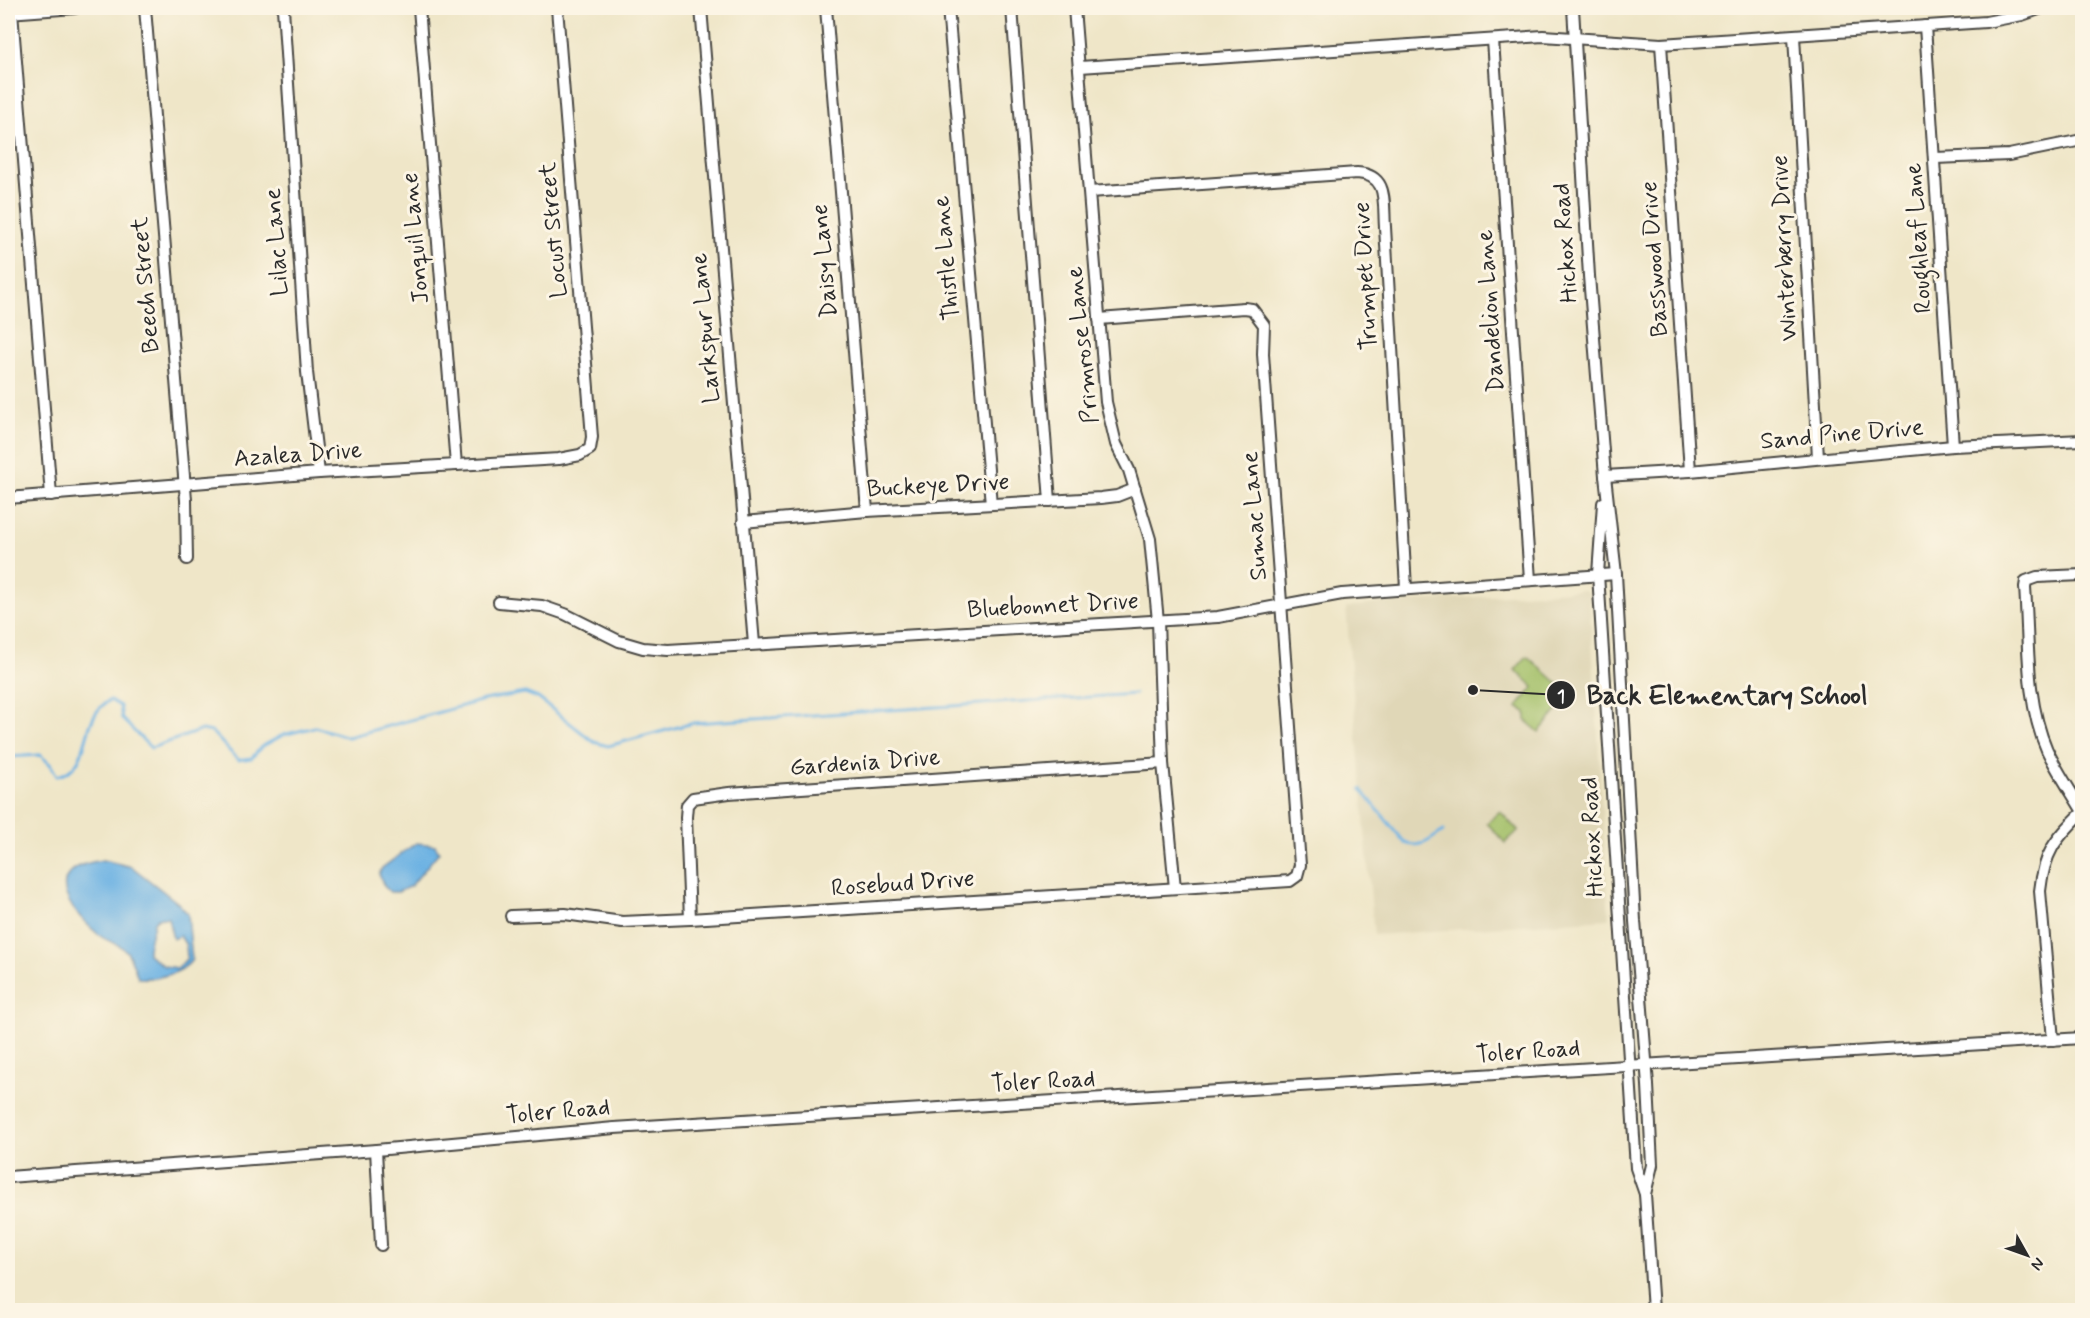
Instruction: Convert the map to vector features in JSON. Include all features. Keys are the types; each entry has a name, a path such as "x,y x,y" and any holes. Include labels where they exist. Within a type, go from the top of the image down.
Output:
{"street":[{"path":"51,495 10,13 75,8"},
{"name":"Beech Street","path":"146,8 187,559"},
{"name":"Lilac Lane","path":"283,8 307,372 319,473"},
{"name":"Jonquil Lane","path":"418,8 456,465"},
{"name":"Locust Street","path":"557,8 591,425 590,449"},
{"name":"Larkspur Lane","path":"701,8 754,644"},
{"name":"Daisy Lane","path":"826,8 867,511"},
{"name":"Thistle Lane","path":"948,8 991,504"},
{"path":"1012,8 1050,501"},
{"name":"Primrose Lane","path":"1074,8 1106,402 1116,444 1129,470 1150,539 1158,621 1163,763 1174,888"},
{"name":"Hickox Road","path":"1573,8 1605,476 1616,574 1652,1165 1646,1194 1653,1311"},
{"path":"1080,67 1575,36 1609,43 1661,44 1794,36 2005,19 2043,8"},
{"name":"Roughleaf Lane","path":"1925,26 1953,446"},
{"name":"Winterberry Drive","path":"1794,36 1818,458"},
{"name":"Dandelion Lane","path":"1493,40 1530,579"},
{"name":"Basswood Drive","path":"1661,44 1690,471"},
{"path":"1935,158 2009,155 2081,144"},
{"name":"Trumpet Drive","path":"1090,192 1357,173 1369,174 1377,179 1381,187 1385,227 1406,588"},
{"name":"Sumac Lane","path":"1099,319 1244,308 1252,309 1259,315 1264,325 1263,354 1283,607 1300,865 1298,876"},
{"name":"Sand Pine Drive","path":"1605,476 1690,471 1953,446 2082,440"},
{"name":"Azalea Drive","path":"8,498 319,473 559,459 580,455 590,449"},
{"name":"Hickox Road","path":"1605,476 1598,574 1636,1167 1646,1194"},
{"name":"Buckeye Drive","path":"744,522 867,511 1117,496 1135,489"},
{"name":"Bluebonnet Drive","path":"499,602 542,606 565,614 619,641 643,648 668,650 1218,617 1283,607 1342,594 1616,574"},
{"path":"2053,1040 2041,881 2051,846 2082,811 2047,749 2037,720 2031,686 2025,587 2026,581 2037,577 2082,575"},
{"path":"1606,696 1615,699 1620,705 1624,790 1629,797"},
{"name":"Gardenia Drive","path":"690,919 687,805 700,796 1163,763"},
{"path":"1613,822 1630,821"},
{"name":"Rosebud Drive","path":"511,916 565,914 622,922 690,919 1290,881 1298,876"},
{"name":"Toler Road","path":"8,1177 376,1150 614,1128 2082,1038"},
{"path":"376,1150 381,1245"}],"shaded area":[{"path":"1585,590 1589,593 1609,919 1374,935 1346,608 1381,603"}],"green space":[{"path":"1527,656 1571,695 1539,732 1526,721 1526,712 1517,707 1534,687 1515,670"},
{"path":"1500,811 1518,831 1505,843 1487,823"}],"water":[{"path":"416,843 435,845 439,852 411,886 398,892 390,892 384,886 379,874 382,868"},
{"path":"103,860 132,867 178,903 188,914 192,960 175,973 152,978 138,978 127,952 99,935 77,913 69,901 65,890 65,880 71,872 83,865","holes":["158,918 168,918 173,939 180,936 186,945 187,958 178,968 164,966 148,954 154,922"]}],"waterway":[{"path":"8,757 40,755 50,764 57,776 69,771 77,763 82,753 93,718 110,700 120,706 122,719 151,748 202,730 212,732 238,760 252,758 261,747 283,735 315,727 348,737 484,700 525,693 538,698 594,742 608,746 693,723 1135,694"},
{"path":"1361,789 1405,843 1421,844 1443,831"}],"place":[{"name":"Back Elementary School","path":"1473,690"}]}
